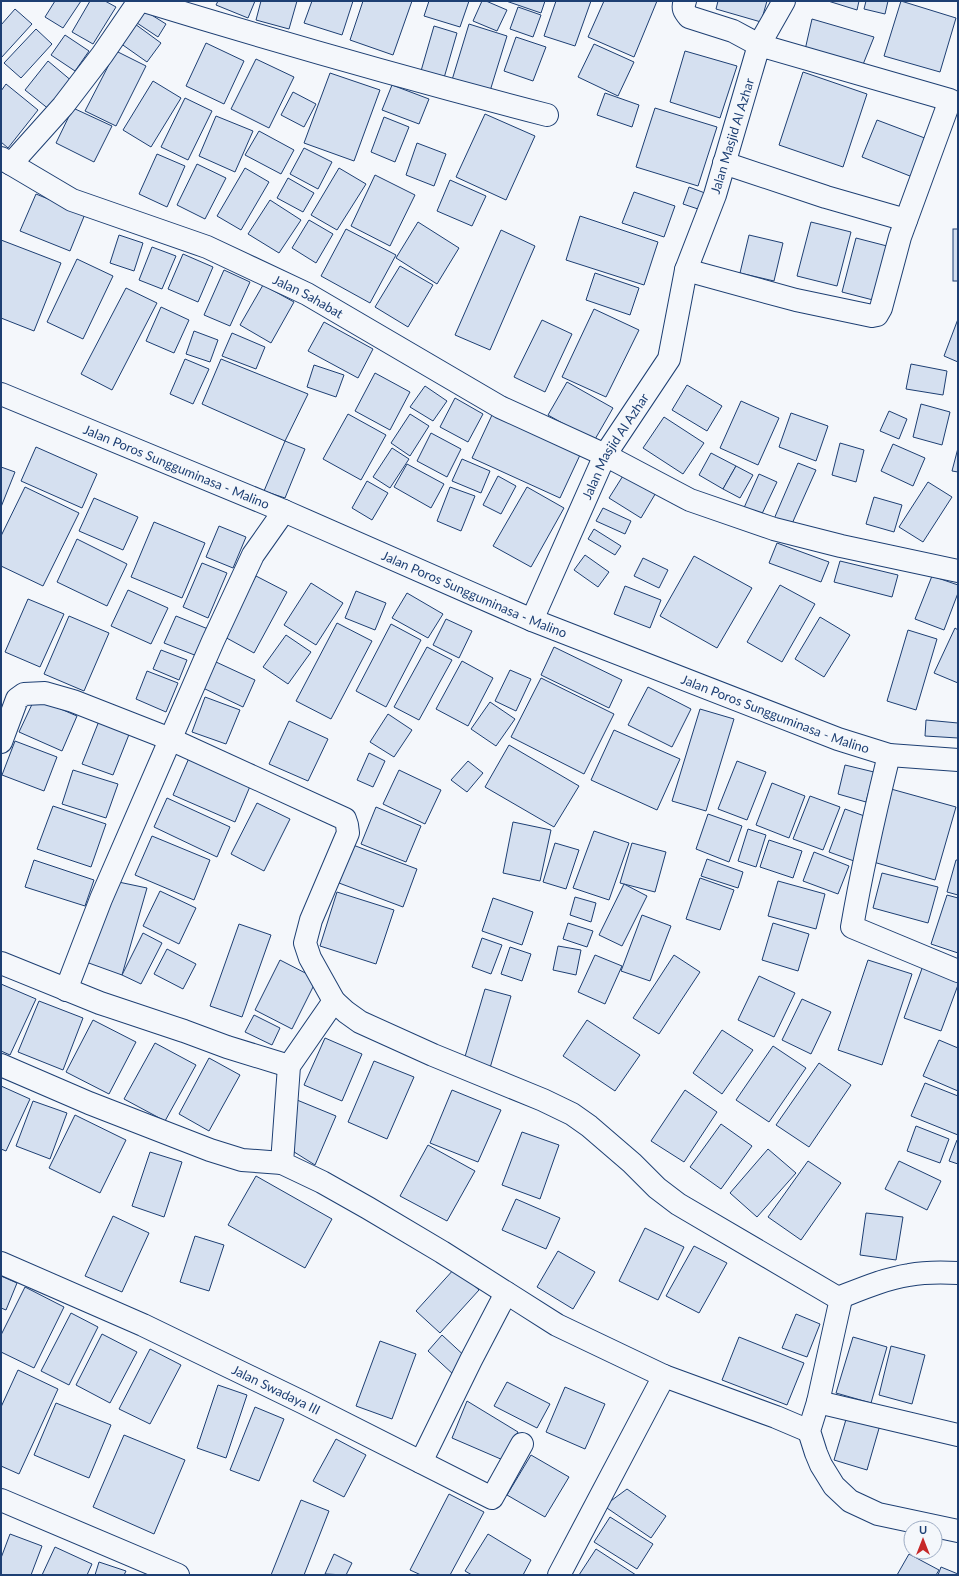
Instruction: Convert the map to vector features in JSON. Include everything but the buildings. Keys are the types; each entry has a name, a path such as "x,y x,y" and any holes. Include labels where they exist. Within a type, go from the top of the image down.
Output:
{"street":[{"path":"6,161 63,106 102,55 139,1"},
{"path":"144,1 411,80 547,115"},
{"path":"685,1 683,5 684,11 689,17 733,31 760,45 955,96 906,220 881,308 877,315 872,316 796,300 686,270"},
{"name":"Jalan Masjid Al Azhar","path":"532,620 605,455 669,360 686,270 715,195 760,45 784,1"},
{"name":"Jalan Sahabat","path":"6,161 72,200 207,246 307,294 500,407 605,455 690,500 774,529 840,546 958,571"},
{"path":"724,163 826,197 906,220"},
{"name":"Jalan Poros Sungguminasa - Malino","path":"1,394 284,511 532,620 838,739 889,755 958,760"},
{"path":"66,990 101,899 213,641 253,555 284,511"},
{"path":"1,742 17,699 24,694 45,693 73,701 170,739 344,819 348,825 348,833 311,920 306,943 310,958 334,1001 360,1022 447,1061 543,1100 572,1114 589,1126 632,1163 657,1188 678,1204 838,1298 840,1303 818,1402 809,1431 816,1453 827,1476 838,1490 850,1501 878,1514 958,1531"},
{"path":"889,755 870,837 852,927 958,971"},
{"path":"1,963 100,1003 138,1014 227,1047 289,1066"},
{"path":"282,1163 289,1066 334,1001"},
{"path":"1,1065 89,1103 210,1150 242,1160 282,1163 322,1182 368,1208 442,1252 557,1325 664,1376 776,1417 809,1431"},
{"name":"Jalan Swadaya III","path":"1,1263 143,1325 304,1402 492,1498 522,1444"},
{"path":"838,1298 878,1283 908,1275 936,1272 958,1273"},
{"path":"421,1462 471,1360 506,1294"},
{"path":"559,1575 664,1376"},
{"path":"818,1402 958,1436"},
{"path":"1,1500 178,1575"}]}
